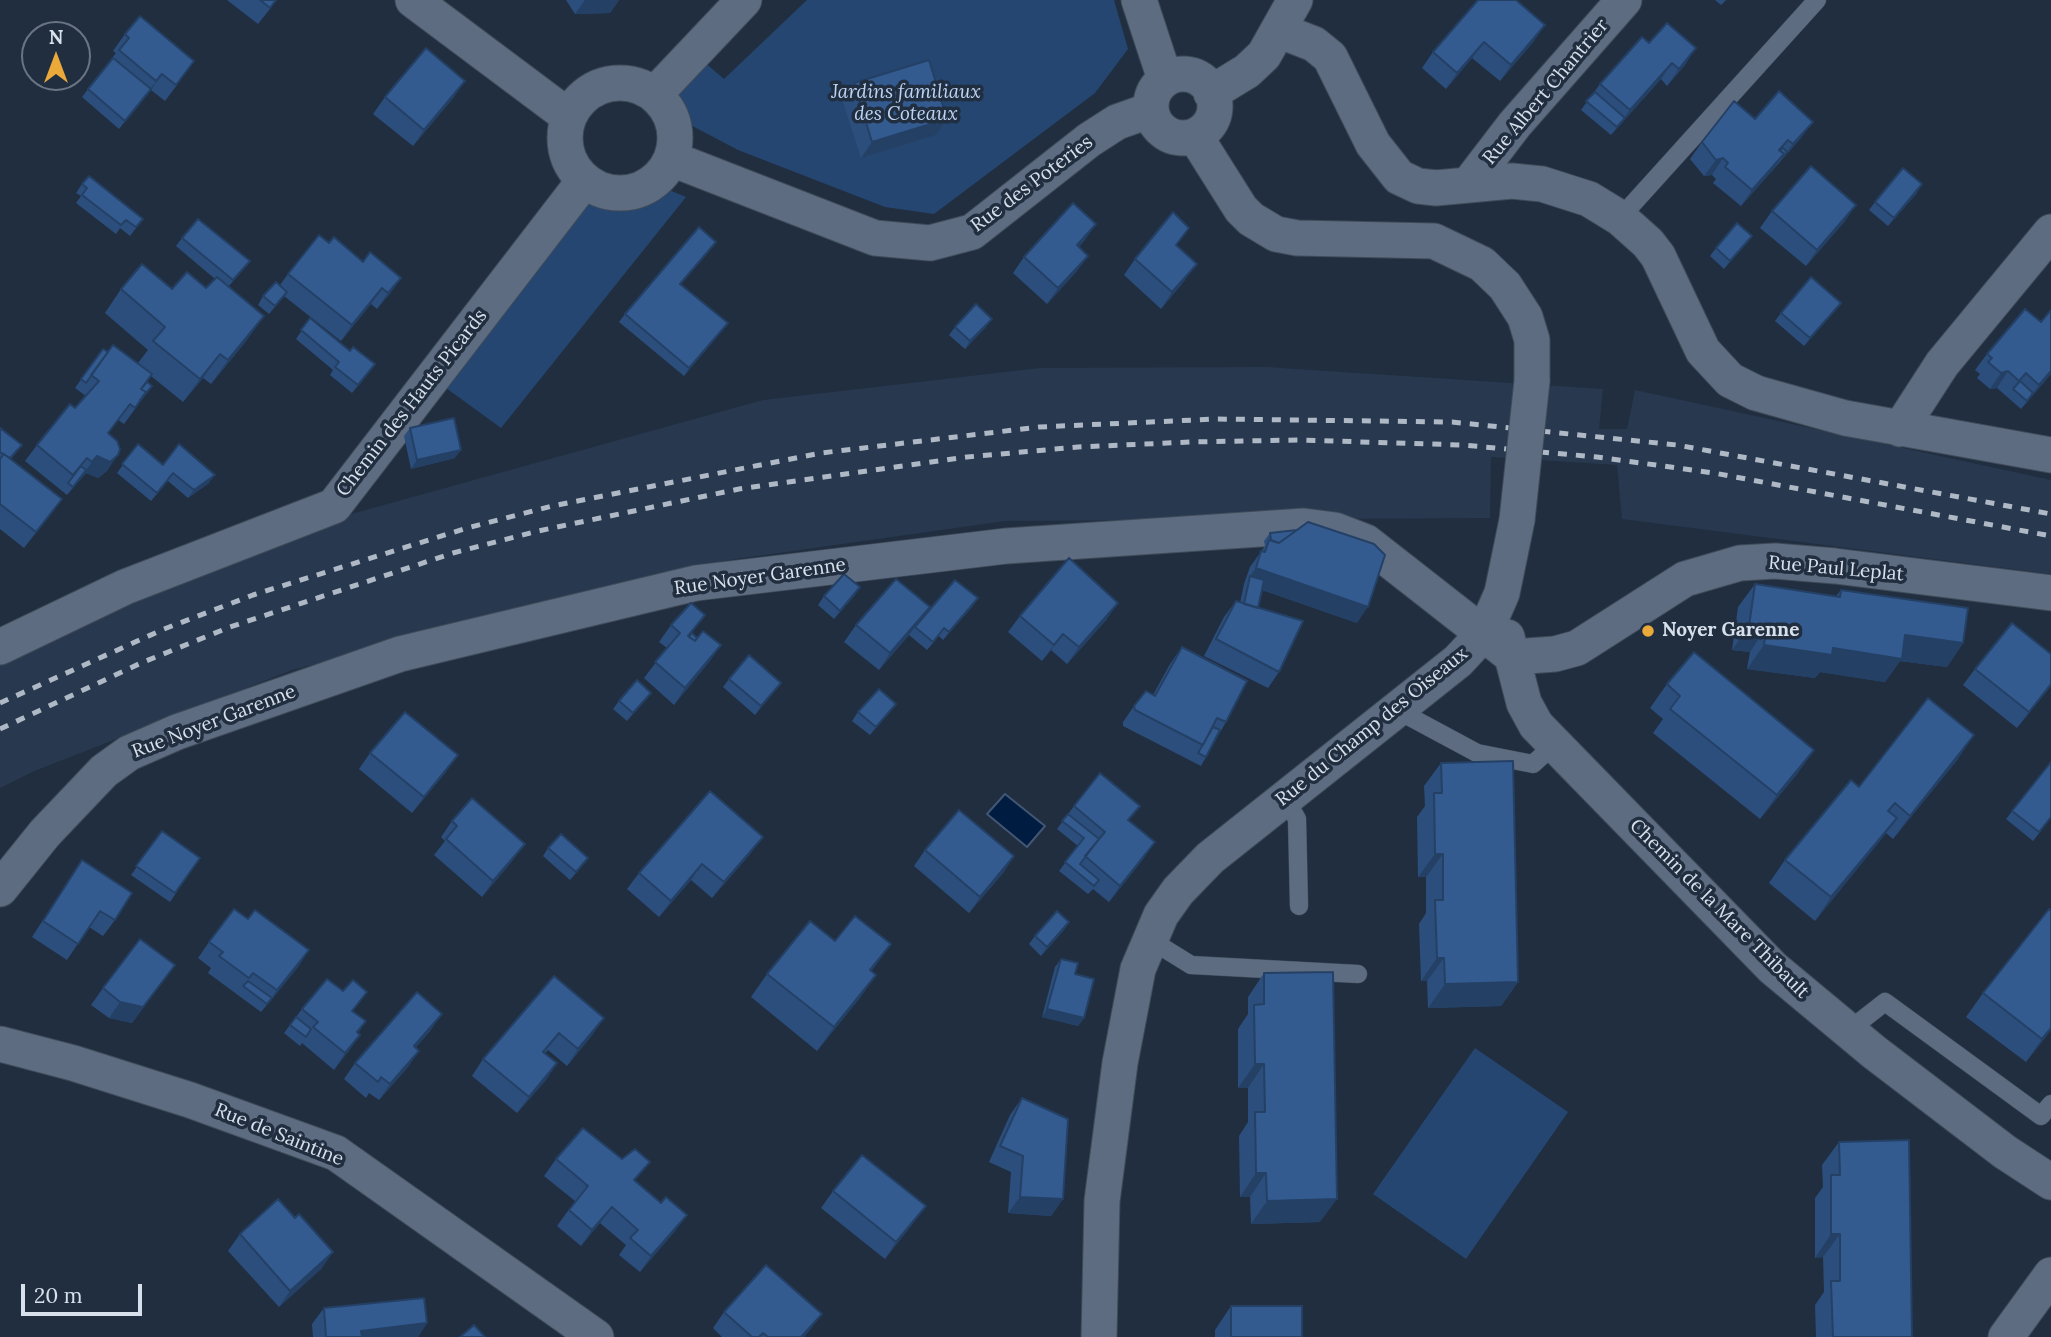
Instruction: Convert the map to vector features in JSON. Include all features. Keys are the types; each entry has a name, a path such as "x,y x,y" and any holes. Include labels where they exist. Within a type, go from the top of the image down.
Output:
{"street":[{"path":"413,0 568,116"},
{"path":"655,94 744,0"},
{"path":"1139,0 1158,94 1159,128 1175,137 1195,136 1204,130 1214,113 1211,93 1196,78 1186,75 1158,94"},
{"path":"1211,93 1247,71 1264,55 1294,0"},
{"name":"Rue Albert Chantrier","path":"1469,184 1515,124 1624,0"},
{"path":"1278,30 1314,44 1330,57 1373,144 1399,177 1427,187 1512,181 1542,184 1589,199 1620,218 1648,243 1658,256 1703,351 1731,380 1756,393 1845,418 2051,455"},
{"path":"624,82 655,94 667,108 674,124 676,142 672,159 663,174 650,185 634,192 616,193 599,189 584,181 573,167 566,151 564,134 568,116 578,102 590,90 606,83 624,82"},
{"name":"Rue des Poteries","path":"672,159 875,238 930,243 972,232 1089,140 1158,94"},
{"name":"Rue du Champ des Oiseaux","path":"1099,1337 1102,1201 1122,1050 1138,969 1149,939 1161,915 1210,858 1458,661 1491,618 1517,520 1532,381 1532,340 1525,317 1505,286 1482,264 1434,241 1297,238 1276,234 1241,209 1195,136"},
{"name":"Chemin des Hauts Picards","path":"0,647 125,587 334,506 584,181"},
{"path":"1900,429 1942,363 2051,232"},
{"name":"Rue Noyer Garenne","path":"0,889 45,832 104,771 129,753 177,732 400,654 696,583 1006,546 1304,526 1335,530 1366,542 1491,618"},
{"name":"Rue Paul Leplat","path":"1513,657 1556,654 1577,648 1685,579 1740,562 1775,561 1823,565 2051,593"},
{"path":"1491,618 1513,657"},
{"name":"Chemin de la Mare Thibault","path":"1513,657 1524,702 1536,725 1773,968 1848,1031 2005,1152 2051,1182"},
{"name":"Rue de Saintine","path":"0,1044 73,1063 190,1100 336,1153 596,1337"},
{"path":"2006,1337 2051,1275"}],"lane":[{"path":"1620,218 1817,0"},
{"path":"1397,710 1477,753 1532,764 1555,744"},
{"path":"1285,798 1297,819 1299,905"},
{"path":"1149,939 1191,965 1358,974"},
{"path":"1848,1031 1885,1002 2041,1116 2051,1104"}],"shaded area":[{"path":"1266,367 1603,389 1599,429 1627,429 1635,390 2051,480 2051,574 1622,519 1617,465 1491,457 1490,518 1005,521 729,560 292,670 32,772 0,788 0,655 261,539 763,400 1040,368"},
{"path":"1005,794 1045,826 1027,847 987,814"}],"green space":[{"name":"Jardins familiaux des Coteaux","path":"807,0 1114,0 1128,49 1095,93 934,214 885,207 738,150 683,121 678,95 703,61 724,79"},
{"path":"662,187 686,197 501,428 442,385 590,199 636,197"},
{"path":"1475,1048 1568,1112 1466,1259 1373,1194"}],"building":[{"path":"260,0 276,0 270,8"},
{"path":"1478,0 1516,0 1545,25 1511,65 1484,42 1457,73 1433,52"},
{"path":"140,16 194,61 176,85 162,74 156,81 119,50 129,38 125,34"},
{"path":"1667,23 1696,48 1679,69 1672,63 1630,110 1600,84 1642,37 1649,43"},
{"path":"426,48 465,81 424,130 385,97"},
{"path":"113,58 151,89 125,121 90,91 91,85"},
{"path":"929,60 947,119 872,142 854,83"},
{"path":"1779,91 1813,122 1793,144 1788,140 1779,150 1784,154 1752,190 1725,167 1728,163 1723,158 1716,160 1702,142 1734,101 1755,119"},
{"path":"1595,92 1625,118 1617,127 1586,101"},
{"path":"1811,166 1856,205 1817,250 1772,211"},
{"path":"1903,168 1922,184 1894,218 1875,202"},
{"path":"89,176 143,219 136,227 126,220 121,225 82,195 87,188 82,184"},
{"path":"1073,203 1096,224 1077,245 1088,256 1058,288 1024,257"},
{"path":"1173,212 1189,228 1176,245 1197,264 1172,292 1135,259"},
{"path":"198,219 250,261 233,280 182,238"},
{"path":"1737,223 1752,236 1730,261 1716,248"},
{"path":"699,227 716,242 680,284 728,323 689,368 625,314"},
{"path":"319,235 329,243 334,237 363,262 370,252 401,278 388,293 382,288 352,325 288,274"},
{"path":"142,264 172,289 187,272 206,288 217,277 264,316 228,360 220,354 200,379 153,341 165,327 121,289"},
{"path":"1811,277 1841,303 1810,338 1781,313"},
{"path":"276,282 287,292 275,306 263,296"},
{"path":"976,304 992,319 970,341 955,327"},
{"path":"2025,309 2041,322 2051,310 2051,371 2039,385 2026,373 2019,381 2008,371 2001,373 1988,362 1992,358 1987,354"},
{"path":"310,318 350,351 353,347 375,364 358,385 335,367 339,362 301,330"},
{"path":"113,345 152,374 141,389 146,392 135,408 130,404 108,433 117,441 120,449 118,455 110,462 97,456 92,462 87,458 73,475 37,445 70,404 75,408 99,381 91,375"},
{"path":"103,349 108,352 86,383 81,379"},
{"path":"2020,381 2033,393 2027,401 2013,389"},
{"path":"147,382 152,386 140,400 146,392 141,389"},
{"path":"454,418 461,450 417,460 410,428"},
{"path":"0,428 22,445 10,458 0,452"},
{"path":"138,444 163,465 179,444 215,475 194,490 173,473 157,493 122,464"},
{"path":"4,454 62,499 36,532 0,504 0,459"},
{"path":"81,466 86,470 73,487 68,483"},
{"path":"1308,522 1374,544 1385,555 1368,607 1256,568 1261,551 1265,552 1269,540 1279,543"},
{"path":"1297,530 1279,543 1271,540 1270,533"},
{"path":"1069,558 1118,603 1079,647 1063,634 1054,645 1020,616"},
{"path":"844,574 860,587 840,611 824,596"},
{"path":"1250,576 1264,580 1258,608 1244,604"},
{"path":"896,579 930,607 890,653 856,625"},
{"path":"955,580 978,598 949,632 944,628 933,642 915,627"},
{"path":"1755,584 1840,597 1841,590 1968,608 1963,643 1905,635 1902,659 1833,648 1832,655 1764,645 1766,628 1749,626"},
{"path":"1236,601 1303,621 1279,672 1216,639"},
{"path":"691,603 705,615 688,636 695,641 703,631 721,645 685,688 655,662 680,633 671,625"},
{"path":"2012,623 2051,654 2051,684 2029,712 1975,669"},
{"path":"1182,647 1247,681 1226,722 1217,718 1203,745 1135,710 1134,706 1146,691 1155,696"},
{"path":"1694,652 1814,750 1777,795 1670,709 1680,696 1667,684"},
{"path":"749,655 781,683 761,706 729,679"},
{"path":"637,680 651,693 633,713 619,701"},
{"path":"879,689 896,704 876,727 858,712"},
{"path":"1928,698 1974,735 1910,816 1895,803 1888,811 1897,818 1831,897 1785,860 1851,780 1859,787"},
{"path":"405,712 458,755 424,797 370,753"},
{"path":"1213,727 1220,730 1206,757 1198,753"},
{"path":"1513,761 1518,982 1445,984 1444,958 1437,958 1435,900 1443,900 1443,854 1435,854 1434,793 1442,793 1441,763"},
{"path":"2051,762 2051,817 2039,832 2012,811"},
{"path":"1100,773 1140,806 1128,820 1155,842 1120,886 1085,856 1105,832 1074,806"},
{"path":"710,791 763,837 724,882 702,864 671,901 639,873"},
{"path":"472,798 525,844 493,881 446,839 457,826 452,821"},
{"path":"959,810 1014,856 980,897 925,850"},
{"path":"1068,814 1099,839 1080,864 1099,880 1094,886 1065,862 1084,838 1062,821"},
{"path":"162,831 200,858 175,893 136,866"},
{"path":"561,834 588,858 576,872 548,848"},
{"path":"82,860 132,893 115,920 100,911 78,944 43,921"},
{"path":"234,909 248,919 255,910 309,950 277,990 253,973 249,978 219,956 223,952 209,942"},
{"path":"2049,909 2051,1028 2042,1039 1983,993"},
{"path":"1057,911 1069,922 1047,947 1035,936"},
{"path":"855,916 891,944 870,970 876,975 834,1027 767,974 810,921 835,941"},
{"path":"140,939 175,965 143,1007 120,1002 103,988"},
{"path":"1061,959 1078,963 1075,974 1094,979 1084,1018 1047,1009"},
{"path":"1333,972 1337,1199 1267,1201 1266,1173 1256,1173 1255,1112 1265,1112 1264,1064 1255,1064 1254,1005 1264,1004 1264,973"},
{"path":"554,976 604,1018 578,1049 559,1033 543,1052 557,1063 529,1097 483,1059"},
{"path":"327,979 343,991 353,980 367,992 352,1011 366,1021 357,1032 360,1035 345,1053 313,1027 318,1022 302,1009"},
{"path":"248,981 272,998 267,1004 243,986"},
{"path":"417,992 442,1014 414,1046 419,1051 390,1084 381,1077 378,1082 355,1063"},
{"path":"296,1017 311,1029 306,1037 290,1025"},
{"path":"1022,1098 1068,1119 1063,1199 1020,1197 1023,1156 1000,1146"},
{"path":"583,1128 622,1159 635,1149 650,1162 634,1180 661,1203 666,1197 687,1215 651,1256 630,1238 638,1230 612,1207 592,1230 569,1210 588,1186 556,1159"},
{"path":"1909,1140 1912,1337 1833,1337 1831,1281 1840,1281 1840,1234 1831,1234 1831,1175 1840,1175 1839,1142"},
{"path":"862,1155 926,1206 896,1242 833,1191"},
{"path":"278,1199 295,1218 299,1214 333,1252 290,1291 240,1234"},
{"path":"766,1265 822,1314 801,1337 768,1337 763,1333 759,1337 752,1337 724,1312"},
{"path":"424,1298 427,1323 361,1331 362,1337 326,1337 324,1308"},
{"path":"1231,1306 1302,1306 1302,1337 1231,1337"},
{"path":"474,1325 485,1337 460,1337"}],"railway":[{"path":"0,703 164,629 253,595 467,528 552,506 821,453 1039,427 1217,419 1452,422 1677,445 2051,514"},
{"path":"0,729 141,663 230,627 453,553 538,531 739,489 967,457 1078,447 1190,442 1299,440 1462,445 1597,457 1714,473 2051,536"}],"place":[{"name":"Noyer Garenne","path":"1648,631"}]}
